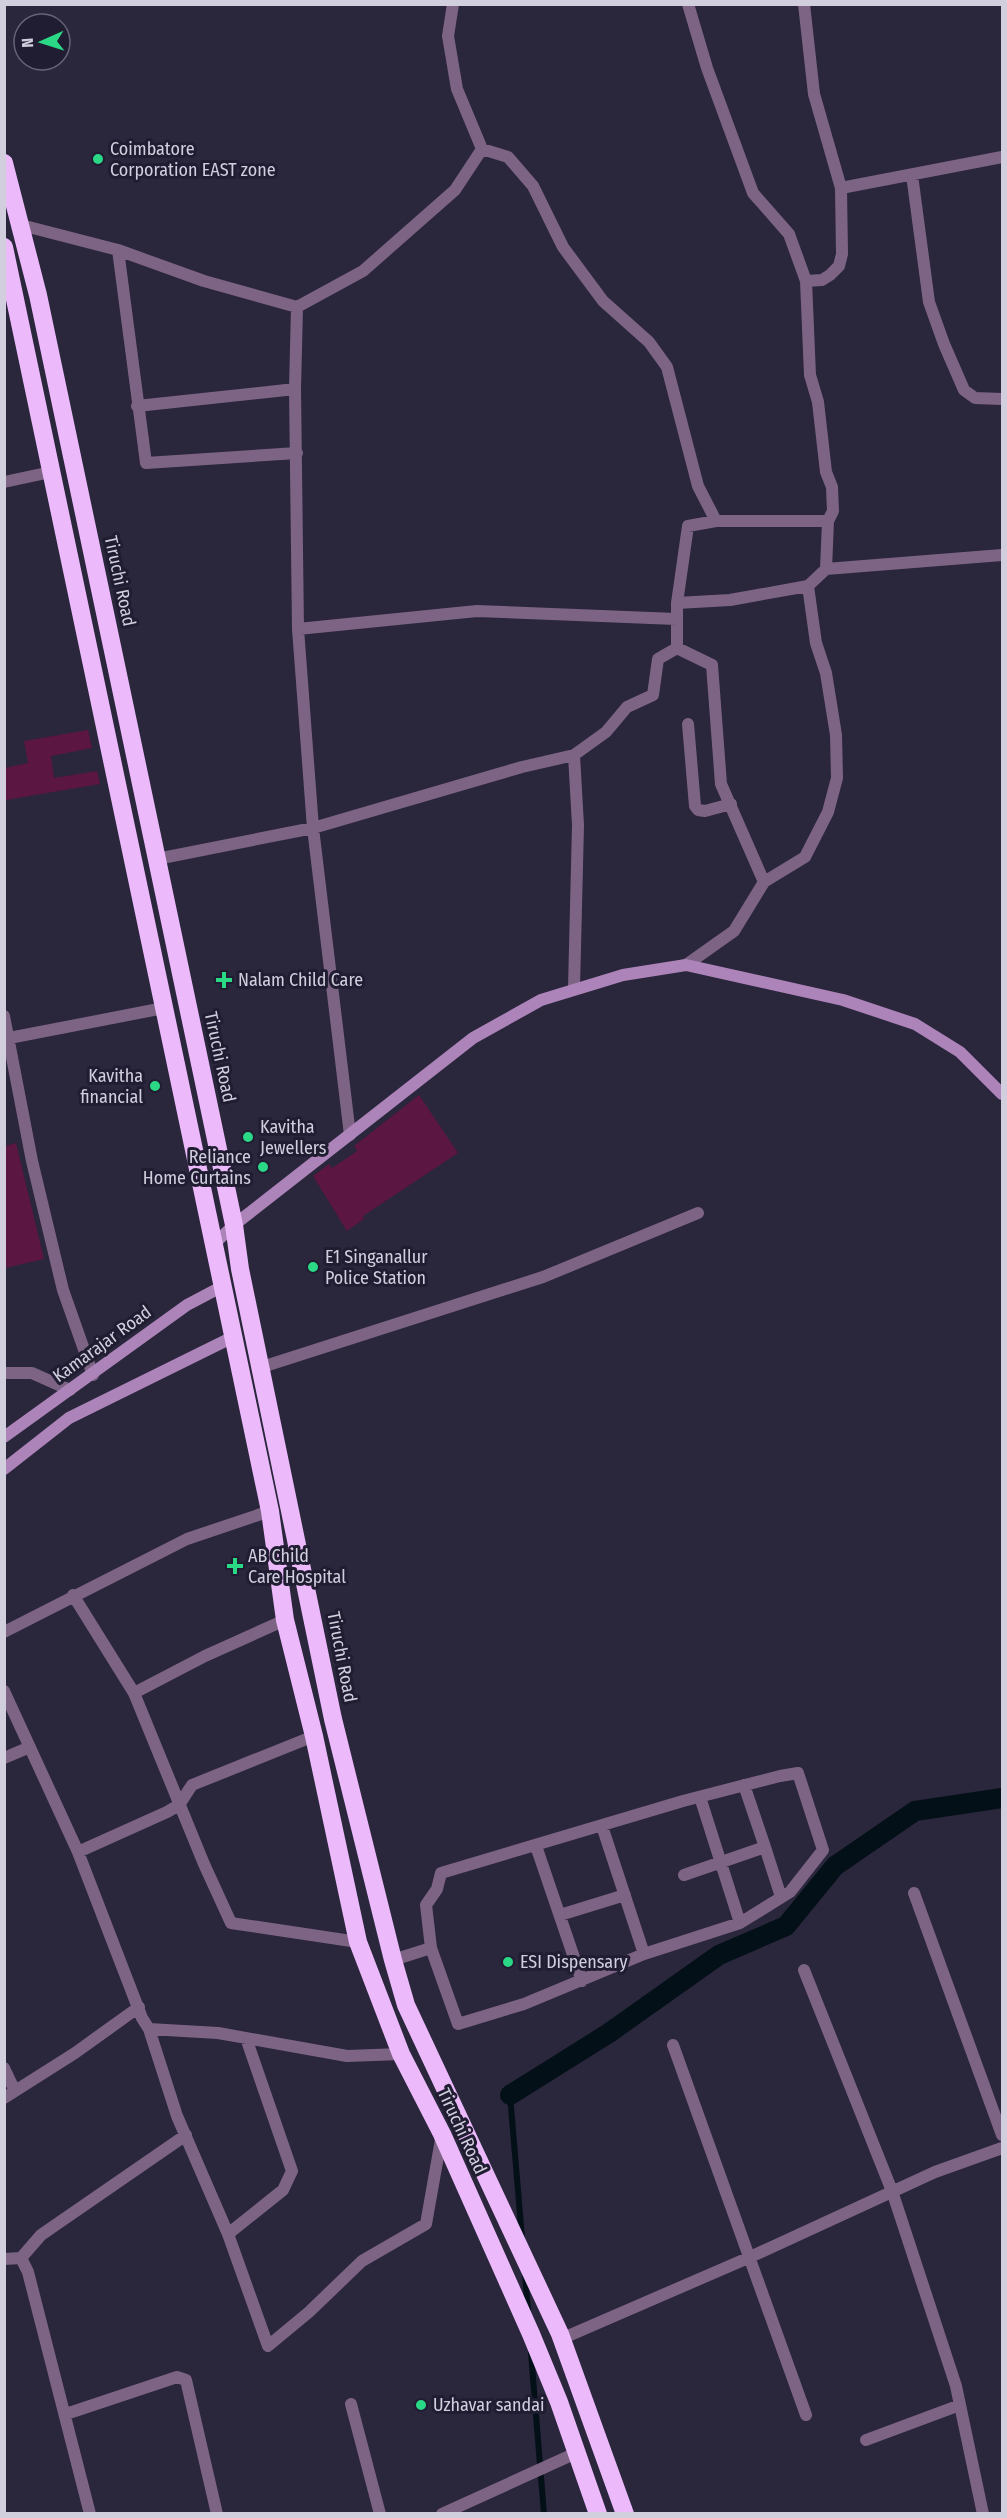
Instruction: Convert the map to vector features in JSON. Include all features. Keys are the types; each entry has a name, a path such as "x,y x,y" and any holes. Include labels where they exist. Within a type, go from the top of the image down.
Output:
{"highway":[{"name":"Tiruchi Road","path":"4,163 38,296 123,698 234,1225 240,1269 333,1719 393,1960 406,2004 560,2336 625,2514"},
{"path":"6,259 214,1244"},
{"path":"100,704 123,698"},
{"name":"Tiruchi Road","path":"214,1244 270,1511 285,1620 314,1736 358,1942 401,2054 442,2134 531,2334 559,2402 568,2457 598,2514"}],"main road":[{"path":"214,1244 234,1225 473,1038 541,1000 622,975 686,965 843,1000 915,1024 960,1052 1002,1094"},
{"path":"989,1081 1002,1078"},
{"name":"Kamarajar Road","path":"4,1437 187,1305 223,1286"},
{"path":"4,1469 69,1418 233,1337"}],"street":[{"path":"688,4 707,68 753,193 789,234 806,282 810,375 818,402 826,472 832,487 833,512 828,521 826,569"},
{"path":"804,4 814,94 841,188 842,254 839,266 822,280 806,282"},
{"path":"455,5 448,36 457,89 482,149"},
{"path":"21,225 118,250 204,281 297,307 363,271 456,190 482,149"},
{"path":"482,149 508,157 533,186 563,247 596,292 649,342 667,367 698,486 716,521"},
{"path":"841,188 1002,157"},
{"path":"912,175 929,302 944,344 964,390 975,398 1002,399"},
{"path":"118,250 146,463 297,453"},
{"path":"297,307 295,389 298,629 313,828 350,1135"},
{"path":"137,406 295,389"},
{"path":"4,482 51,472"},
{"path":"677,648 677,603 687,526 716,521 828,521"},
{"path":"677,603 730,600 808,586 826,569 1002,555"},
{"path":"686,965 734,931 764,882 805,857 828,812 837,778 836,735 826,673 816,643 808,586"},
{"path":"298,629 477,611 676,619"},
{"path":"677,648 712,665 722,784 764,882"},
{"path":"157,859 313,828 522,767 574,755 606,732 627,707 652,695 658,659 677,648"},
{"path":"688,724 698,810 705,812 730,804"},
{"path":"574,755 578,825 574,988"},
{"path":"6,1038 164,1008"},
{"path":"4,1017 6,1038 34,1168 63,1290 93,1375"},
{"path":"262,1367 543,1276 698,1213"},
{"path":"4,1373 32,1373 70,1390"},
{"path":"4,1632 187,1539 270,1511"},
{"path":"73,1595 134,1693 231,1923 358,1942"},
{"path":"134,1693 205,1656 285,1620"},
{"path":"4,1691 78,1852 148,2029 186,2135 228,2234 268,2346 309,2312 362,2261 426,2224 442,2134"},
{"path":"78,1852 167,1812 179,1804 192,1785 314,1736"},
{"path":"4,1758 30,1747"},
{"path":"798,1773 823,1850 790,1892 740,1923 644,1954 524,2004 458,2024 431,1948 426,1905 437,1889 441,1873 744,1785 798,1773"},
{"path":"744,1785 781,1897"},
{"path":"700,1797 740,1923"},
{"path":"602,1826 644,1954"},
{"path":"536,1846 582,1981"},
{"path":"684,1875 765,1847"},
{"path":"914,1893 1002,2136"},
{"path":"560,1915 625,1895"},
{"path":"393,1960 431,1948"},
{"path":"804,1970 892,2191 906,2241 956,2385 983,2514"},
{"path":"4,2068 10,2094 75,2053 139,2007"},
{"path":"148,2029 185,2030 246,2038 347,2056 401,2054"},
{"path":"228,2234 283,2190 292,2170 246,2038"},
{"path":"673,2045 806,2415"},
{"path":"4,2259 21,2258 41,2235 186,2135"},
{"path":"560,2336 748,2258 934,2172 1002,2148"},
{"path":"21,2258 28,2271 90,2514"},
{"path":"66,2414 177,2377 186,2380 217,2514"},
{"path":"351,2404 380,2514"},
{"path":"866,2440 960,2406"},
{"path":"442,2514 568,2457"}],"shaded area":[{"path":"88,730 92,748 51,756 54,778 97,771 100,784 6,800 5,768 28,763 24,741"},
{"path":"419,1095 458,1153 363,1216 364,1219 347,1231 313,1176 329,1164 332,1168 357,1151 354,1146"},
{"path":"16,1143 44,1259 5,1268 5,1146"}],"waterway":[{"path":"510,2095 609,2033 719,1955 786,1926 835,1866 915,1811 1002,1798"},
{"path":"510,2095 522,2238"},
{"path":"525,2275 528,2310"},
{"path":"531,2353 544,2514"}],"place":[{"name":"Coimbatore Corporation EAST zone","path":"98,159"},
{"name":"Nalam Child Care","path":"224,980"},
{"name":"Kavitha financial","path":"155,1086"},
{"name":"Kavitha Jewellers","path":"248,1137"},
{"name":"Reliance Home Curtains","path":"263,1167"},
{"name":"E1 Singanallur Police Station","path":"313,1267"},
{"name":"AB Child Care Hospital","path":"235,1566"},
{"name":"ESI Dispensary","path":"508,1962"},
{"name":"Uzhavar sandai","path":"421,2405"}]}
